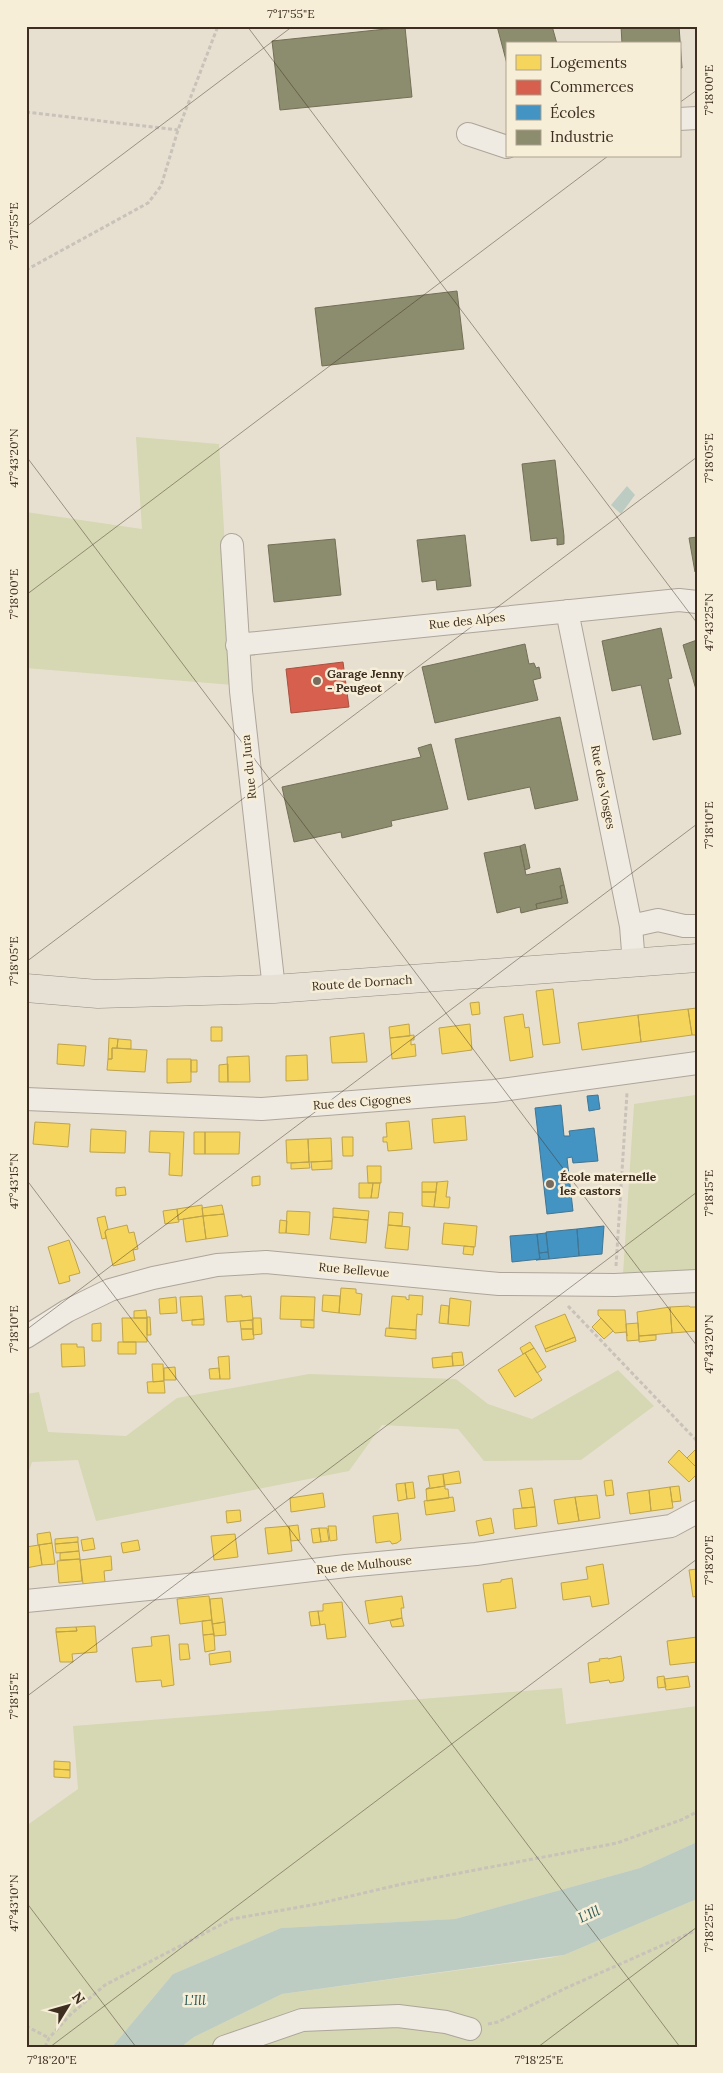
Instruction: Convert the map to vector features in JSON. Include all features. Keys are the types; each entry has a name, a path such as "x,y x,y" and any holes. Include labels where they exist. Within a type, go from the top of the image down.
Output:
{"main road":[{"name":"Route de Dornach","path":"26,988 98,994 274,989 697,958"}],"street":[{"path":"680,119 697,118"},
{"path":"468,134 506,147"},
{"name":"Rue du Jura","path":"232,545 237,645 274,989"},
{"name":"Rue des Alpes","path":"237,645 679,600 697,602"},
{"name":"Rue des Vosges","path":"567,611 631,926 634,964"},
{"path":"631,926 658,920 684,926 697,926"},
{"name":"Rue des Cigognes","path":"26,1099 262,1109 494,1091 697,1063"},
{"name":"Rue Bellevue","path":"26,1337 67,1311 110,1290 153,1278 217,1265 266,1262 499,1284 615,1285 697,1281"},
{"name":"Rue de Mulhouse","path":"26,1601 179,1586 346,1566 476,1554 671,1526 697,1512"},
{"path":"224,2047 302,2020 398,2016 446,2022 470,2029"}],"path":[{"path":"26,270 148,203 162,186 178,130 218,26"},
{"path":"26,112 178,130"},
{"path":"615,1285 628,1072"},
{"path":"559,1285 562,1299 697,1441"},
{"path":"44,2047 49,2038 71,2014 105,1986 232,1919 317,1904 402,1884 618,1844 697,1812"},
{"path":"470,2029 498,2022 575,1984 697,1930"},
{"path":"26,2026 49,2038"}],"green space":[{"path":"136,437 219,444 233,685 26,668 26,512 142,529"},
{"path":"697,1096 697,1272 623,1274 634,1104"},
{"path":"618,1370 654,1406 581,1460 484,1461 458,1429 382,1425 349,1471 96,1521 78,1460 32,1462 26,1480 26,1394 39,1392 48,1432 126,1436 177,1398 309,1374 456,1379 488,1404 532,1419"},
{"path":"562,1688 566,1724 697,1706 697,1842 640,1868 455,1919 281,1928 173,1974 112,2047 26,2047 26,1826 78,1789 73,1726"},
{"path":"697,1899 697,2047 181,2047 194,2037 282,1994 564,1955"}],"water":[{"path":"627,486 635,495 621,514 611,505"},
{"name":"L'Ill","path":"697,1842 697,1899 564,1955 282,1994 194,2037 181,2047 112,2047 173,1974 281,1928 455,1919 640,1868"}],"building: Logements":[{"path":"553,989 560,1043 543,1045 536,991"},
{"path":"479,1002 480,1014 472,1015 470,1003"},
{"path":"697,1008 697,1035 692,1035 688,1009"},
{"path":"688,1009 692,1035 641,1042 638,1015"},
{"path":"523,1014 525,1028 529,1027 533,1057 510,1061 504,1017"},
{"path":"638,1015 641,1042 582,1050 578,1023"},
{"path":"409,1024 410,1036 390,1038 389,1027"},
{"path":"470,1024 472,1050 442,1054 439,1028"},
{"path":"211,1027 222,1027 222,1041 211,1041"},
{"path":"364,1033 367,1062 332,1063 330,1037"},
{"path":"414,1035 411,1045 415,1044 416,1056 392,1059 390,1038"},
{"path":"109,1038 118,1039 117,1048 112,1048 112,1059 108,1059"},
{"path":"118,1039 131,1040 131,1049 117,1048"},
{"path":"58,1044 86,1046 84,1066 57,1064"},
{"path":"112,1048 147,1050 145,1072 107,1070 108,1059 112,1059"},
{"path":"307,1055 308,1080 286,1081 286,1056"},
{"path":"249,1056 250,1082 228,1082 227,1057"},
{"path":"167,1059 191,1059 191,1082 167,1083"},
{"path":"191,1060 197,1060 197,1072 191,1072"},
{"path":"228,1064 228,1082 219,1082 219,1065"},
{"path":"465,1116 467,1140 434,1143 432,1119"},
{"path":"409,1121 412,1149 388,1151 387,1142 383,1142 383,1137 387,1137 386,1123"},
{"path":"35,1122 70,1124 68,1147 33,1144"},
{"path":"91,1129 126,1131 125,1153 90,1152"},
{"path":"150,1131 184,1132 182,1176 169,1175 170,1153 149,1152"},
{"path":"194,1132 205,1132 205,1154 194,1154"},
{"path":"205,1132 240,1132 239,1154 205,1154"},
{"path":"342,1137 353,1137 353,1156 343,1156"},
{"path":"331,1138 332,1161 309,1162 308,1139"},
{"path":"308,1139 309,1162 287,1163 286,1140"},
{"path":"332,1161 332,1169 312,1170 311,1162"},
{"path":"309,1162 310,1168 291,1169 291,1163"},
{"path":"367,1166 381,1166 381,1183 368,1183"},
{"path":"260,1176 260,1185 252,1186 252,1177"},
{"path":"448,1181 446,1197 450,1197 449,1208 434,1207 437,1182"},
{"path":"422,1182 437,1182 436,1192 422,1192"},
{"path":"359,1183 373,1183 371,1198 359,1198"},
{"path":"373,1183 380,1183 378,1198 371,1198"},
{"path":"125,1187 126,1195 116,1196 116,1188"},
{"path":"422,1192 436,1192 434,1207 422,1206"},
{"path":"202,1205 203,1216 178,1220 177,1209"},
{"path":"222,1205 224,1214 203,1216 202,1208"},
{"path":"333,1208 369,1211 368,1220 333,1217"},
{"path":"177,1209 179,1222 165,1224 163,1211"},
{"path":"287,1211 310,1212 309,1235 286,1233"},
{"path":"389,1212 403,1213 402,1226 388,1225"},
{"path":"224,1214 228,1236 206,1239 203,1216"},
{"path":"105,1216 108,1229 105,1232 106,1238 102,1239 97,1218"},
{"path":"203,1216 206,1239 186,1242 183,1219"},
{"path":"333,1217 368,1220 366,1243 330,1239"},
{"path":"280,1220 287,1221 286,1233 279,1233"},
{"path":"444,1223 477,1226 475,1247 442,1244"},
{"path":"127,1225 129,1233 134,1232 138,1249 133,1250 135,1260 113,1266 105,1232 106,1230"},
{"path":"388,1225 410,1227 408,1250 385,1248"},
{"path":"69,1240 80,1273 69,1276 70,1281 59,1284 48,1247"},
{"path":"464,1246 474,1247 473,1255 463,1254"},
{"path":"341,1288 356,1289 356,1293 362,1294 360,1315 339,1313"},
{"path":"242,1295 242,1297 251,1296 253,1320 227,1322 225,1296"},
{"path":"323,1295 340,1296 339,1313 322,1311"},
{"path":"409,1295 423,1296 422,1315 417,1314 416,1330 389,1328 392,1296 406,1297 409,1300"},
{"path":"202,1296 204,1319 182,1321 180,1297"},
{"path":"281,1296 315,1297 314,1320 280,1319"},
{"path":"176,1297 177,1313 160,1314 159,1299"},
{"path":"450,1298 471,1301 469,1326 448,1324"},
{"path":"441,1305 449,1306 448,1324 439,1323"},
{"path":"670,1307 697,1307 697,1331 672,1333"},
{"path":"670,1307 672,1333 639,1336 637,1312"},
{"path":"146,1310 147,1318 134,1318 134,1311"},
{"path":"598,1310 625,1310 627,1336 626,1332 615,1333 598,1315"},
{"path":"565,1314 575,1337 545,1349 535,1326"},
{"path":"147,1317 150,1317 151,1335 147,1335"},
{"path":"122,1318 147,1318 147,1342 123,1342"},
{"path":"253,1318 261,1318 262,1334 253,1335"},
{"path":"601,1318 613,1331 604,1339 592,1327"},
{"path":"204,1319 204,1325 192,1325 192,1320"},
{"path":"252,1320 253,1329 241,1329 240,1321"},
{"path":"301,1320 314,1320 314,1328 301,1327"},
{"path":"101,1323 101,1341 92,1341 92,1324"},
{"path":"638,1323 639,1340 627,1341 626,1324"},
{"path":"386,1328 416,1330 416,1339 385,1336"},
{"path":"241,1329 253,1329 254,1339 242,1340"},
{"path":"656,1335 656,1340 639,1342 639,1336"},
{"path":"575,1337 576,1341 546,1352 545,1349"},
{"path":"118,1342 136,1342 136,1354 118,1354"},
{"path":"530,1342 534,1348 523,1354 520,1348"},
{"path":"61,1344 77,1344 77,1347 84,1347 85,1366 62,1367"},
{"path":"534,1348 546,1367 537,1373 525,1353"},
{"path":"462,1352 464,1365 453,1366 452,1353"},
{"path":"525,1353 542,1380 515,1397 498,1370"},
{"path":"229,1356 230,1379 220,1379 218,1357"},
{"path":"452,1356 453,1366 433,1368 432,1358"},
{"path":"152,1364 163,1364 164,1381 153,1382"},
{"path":"175,1367 176,1380 164,1380 164,1368"},
{"path":"219,1368 220,1379 210,1379 209,1369"},
{"path":"164,1381 165,1393 148,1393 147,1382"},
{"path":"679,1450 697,1468 697,1474 689,1482 668,1462"},
{"path":"695,1450 697,1451 697,1468 687,1458"},
{"path":"459,1471 461,1483 444,1485 443,1474"},
{"path":"443,1474 445,1486 426,1489 430,1487 428,1476"},
{"path":"612,1480 614,1495 606,1496 604,1481"},
{"path":"413,1482 415,1498 407,1499 405,1483"},
{"path":"405,1483 407,1499 398,1501 396,1484"},
{"path":"445,1486 445,1489 448,1489 449,1498 427,1501 426,1489"},
{"path":"679,1486 681,1501 672,1502 670,1487"},
{"path":"670,1487 673,1508 651,1511 649,1490"},
{"path":"532,1488 535,1507 522,1508 519,1490"},
{"path":"649,1490 651,1511 630,1514 627,1493"},
{"path":"323,1493 325,1507 291,1512 290,1498"},
{"path":"597,1495 600,1518 579,1521 575,1497"},
{"path":"453,1497 455,1511 426,1515 424,1501"},
{"path":"575,1497 579,1521 558,1524 554,1500"},
{"path":"535,1507 537,1526 515,1529 513,1509"},
{"path":"240,1510 241,1521 227,1523 226,1511"},
{"path":"398,1513 401,1540 392,1544 390,1541 376,1543 373,1516"},
{"path":"491,1518 494,1533 479,1536 476,1521"},
{"path":"298,1525 300,1540 291,1541 289,1526"},
{"path":"289,1526 292,1551 268,1554 265,1528"},
{"path":"328,1526 336,1526 337,1540 330,1541"},
{"path":"319,1528 327,1528 329,1541 321,1542"},
{"path":"319,1528 321,1542 313,1543 311,1529"},
{"path":"50,1532 52,1543 38,1545 37,1534"},
{"path":"235,1534 238,1557 214,1560 211,1536"},
{"path":"78,1537 78,1542 55,1544 55,1539"},
{"path":"93,1538 95,1549 83,1551 81,1540"},
{"path":"138,1540 140,1550 123,1553 121,1543"},
{"path":"78,1542 79,1551 56,1553 55,1544"},
{"path":"52,1543 55,1564 42,1565 39,1545"},
{"path":"39,1545 42,1565 26,1568 26,1547"},
{"path":"79,1551 80,1559 60,1560 60,1553"},
{"path":"111,1556 112,1570 104,1571 105,1582 83,1584 80,1560"},
{"path":"80,1559 82,1581 59,1583 57,1561"},
{"path":"603,1564 609,1604 592,1607 590,1596 563,1600 561,1583 588,1579 586,1567"},
{"path":"697,1569 697,1596 693,1597 689,1570"},
{"path":"512,1578 516,1608 487,1612 483,1584 501,1582 501,1580"},
{"path":"209,1596 212,1620 180,1624 177,1599"},
{"path":"402,1596 404,1608 401,1608 402,1618 369,1624 365,1601"},
{"path":"222,1598 225,1622 212,1624 210,1599"},
{"path":"342,1602 346,1637 327,1639 325,1624 320,1625 318,1611 323,1611 323,1604"},
{"path":"318,1611 320,1625 311,1626 309,1612"},
{"path":"402,1618 404,1626 392,1627 390,1621"},
{"path":"212,1620 214,1634 203,1635 202,1621"},
{"path":"225,1622 226,1635 214,1636 212,1624"},
{"path":"95,1626 97,1652 72,1654 73,1662 60,1662 56,1632 77,1631 76,1627"},
{"path":"76,1627 77,1631 56,1632 56,1628"},
{"path":"214,1634 215,1650 205,1652 203,1635"},
{"path":"169,1635 174,1685 162,1687 161,1680 136,1682 132,1648 152,1646 151,1637"},
{"path":"697,1637 697,1662 670,1665 667,1641"},
{"path":"179,1644 188,1644 190,1659 180,1660"},
{"path":"230,1651 231,1662 210,1665 209,1654"},
{"path":"621,1656 623,1681 610,1683 609,1680 590,1683 588,1663 600,1661 599,1659"},
{"path":"664,1676 666,1687 658,1688 657,1677"},
{"path":"688,1676 690,1687 666,1690 664,1679"},
{"path":"54,1761 70,1762 70,1770 54,1769"},
{"path":"54,1769 70,1770 70,1778 54,1777"}],"building: Commerces":[{"name":"Garage Jenny - Peugeot","path":"343,662 349,707 291,713 286,669"}],"building: Écoles":[{"path":"598,1095 600,1109 589,1111 587,1096"},
{"path":"561,1105 564,1136 570,1136 569,1131 594,1128 598,1161 573,1163 572,1157 567,1158 573,1211 547,1214 535,1108"},
{"path":"604,1226 602,1254 579,1256 577,1229"},
{"path":"577,1229 579,1256 549,1259 546,1232"},
{"path":"546,1233 548,1252 539,1253 537,1234"},
{"path":"537,1234 540,1259 512,1262 510,1236"},
{"path":"548,1252 549,1259 536,1260 540,1259 539,1253"}],"building: Industrie":[{"path":"497,26 552,26 556,42 506,42 506,60"},
{"path":"621,26 679,26 682,68 680,68 680,42 622,42"},
{"path":"405,27 412,97 280,110 272,41"},
{"path":"457,291 464,349 322,366 315,308"},
{"path":"555,460 564,536 564,544 557,545 557,538 531,541 522,464"},
{"path":"465,535 471,586 437,590 436,580 422,582 417,540"},
{"path":"697,537 697,572 695,572 689,538"},
{"path":"335,539 341,595 274,602 268,545"},
{"path":"661,628 672,678 668,679 681,734 653,740 641,685 612,691 602,641"},
{"path":"697,640 697,693 683,645"},
{"path":"525,644 529,664 534,663 536,668 539,667 541,678 533,680 538,700 435,723 422,667"},
{"path":"560,717 578,800 535,809 530,787 468,800 455,739"},
{"path":"431,744 448,809 391,821 392,826 342,838 341,832 294,842 282,787 421,757 418,748"},
{"path":"525,844 530,868 525,870 520,846"},
{"path":"520,846 526,875 560,868 564,885 560,886 562,898 536,904 537,909 521,913 520,907 497,913 484,853"},
{"path":"564,885 568,903 537,909 536,904 562,898 560,886"}],"place":[{"name":"Garage Jenny - Peugeot","path":"317,681"},
{"name":"École maternelle les castors","path":"550,1184"}]}
